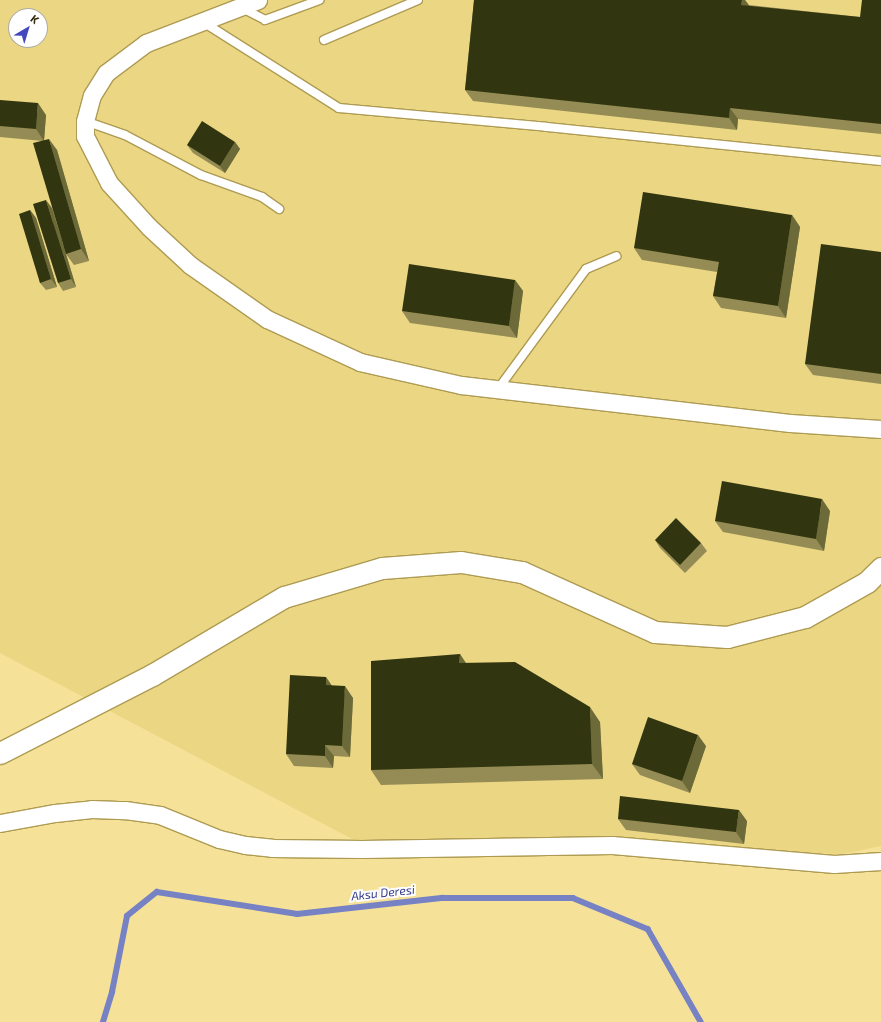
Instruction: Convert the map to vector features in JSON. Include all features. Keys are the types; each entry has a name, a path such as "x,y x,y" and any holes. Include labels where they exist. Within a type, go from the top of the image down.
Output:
{"street":[{"path":"258,0 146,43 106,73 92,95 84,121 85,136 109,183 190,265 267,319 360,362 461,384 790,424 881,429"},
{"path":"0,753 152,675 284,597 382,568 461,562 522,572 656,632 727,637 805,617 867,582 881,568"},
{"path":"0,823 92,808 125,810 160,815 219,839 272,848 362,849 612,845 834,864 881,861"}],"lane":[{"path":"240,7 265,20 319,0"},
{"path":"324,40 418,0"},
{"path":"202,22 338,108 881,160"},
{"path":"84,121 126,135 201,175 262,197 279,209"},
{"path":"498,389 586,269 616,256"}],"shaded area":[{"path":"0,0 881,0 881,846 843,854 354,840 0,653"}],"building":[{"path":"474,0 742,0 741,5 860,17 862,0 881,0 881,124 730,108 729,118 465,90"},
{"path":"0,100 38,103 36,129 0,126"},
{"path":"202,121 235,142 220,166 187,145"},
{"path":"49,139 81,249 66,254 33,143"},
{"path":"643,192 792,215 778,306 713,296 719,262 634,248"},
{"path":"46,200 71,279 58,283 33,204"},
{"path":"30,210 51,279 40,283 19,214"},
{"path":"821,244 881,252 881,374 805,364"},
{"path":"409,264 515,280 509,326 402,311"},
{"path":"722,481 822,499 816,539 715,521"},
{"path":"676,518 701,543 680,565 655,540"},
{"path":"460,654 459,663 515,662 590,707 592,764 371,770 371,661"},
{"path":"290,675 326,677 326,685 345,686 342,746 325,745 325,756 286,754"},
{"path":"648,717 698,735 682,781 632,764"},
{"path":"620,796 739,810 736,832 618,819"}],"waterway":[{"name":"Aksu Deresi","path":"103,1022 112,992 127,916 157,892 297,914 443,898 573,898 648,929 701,1022"}]}
